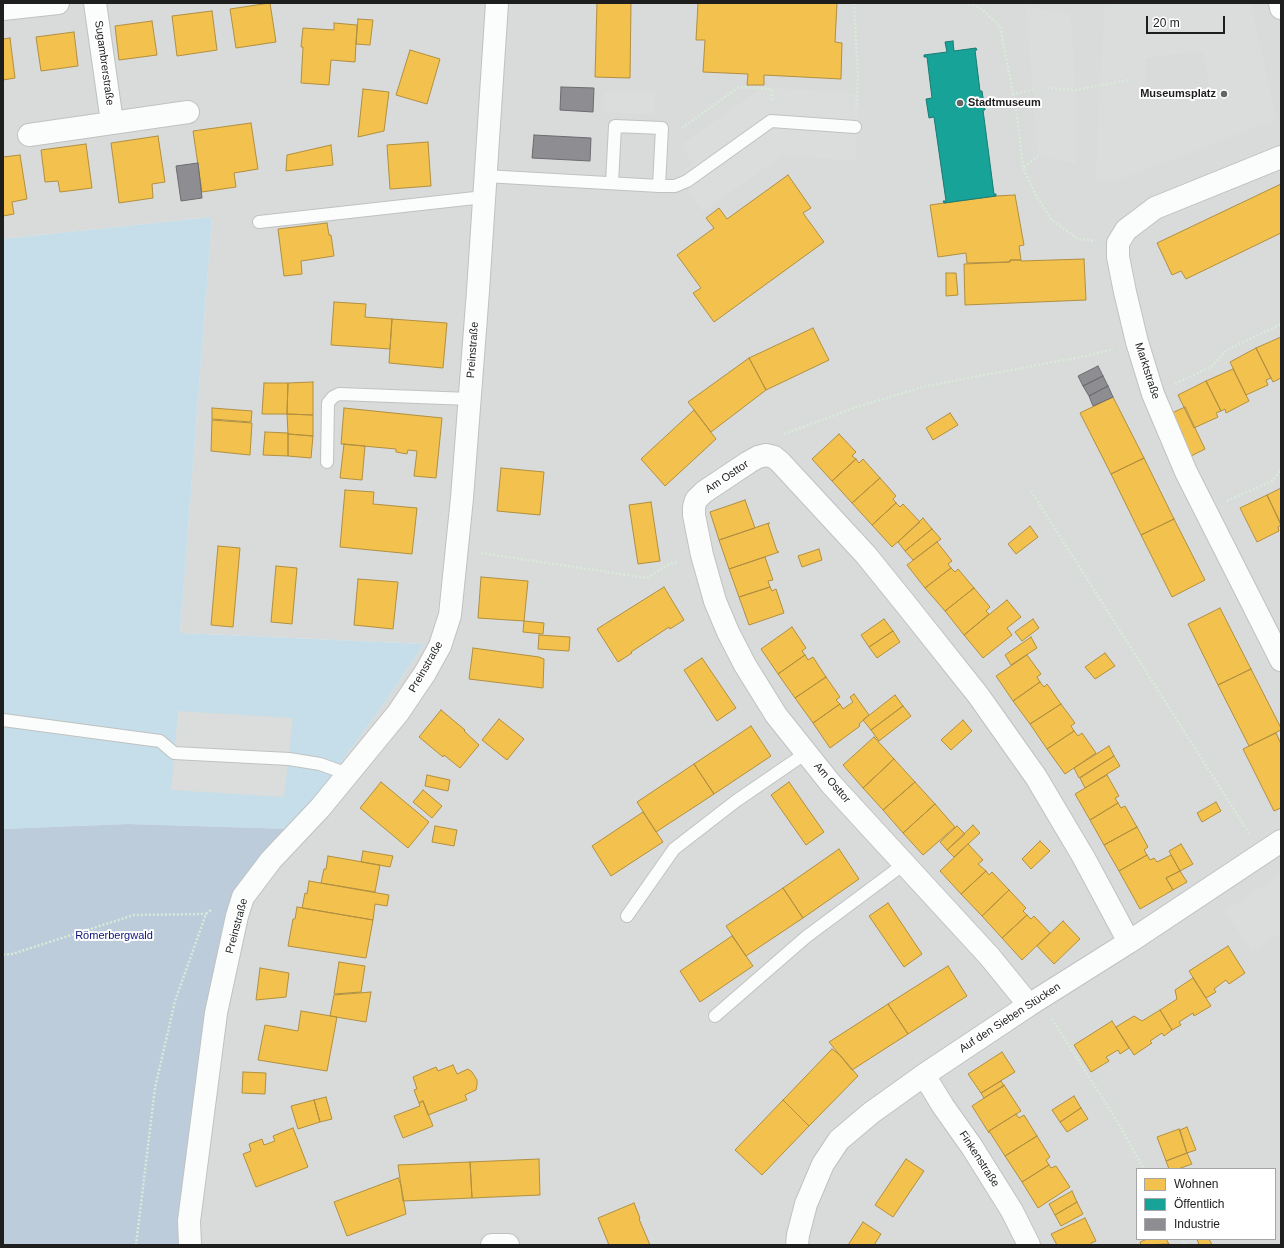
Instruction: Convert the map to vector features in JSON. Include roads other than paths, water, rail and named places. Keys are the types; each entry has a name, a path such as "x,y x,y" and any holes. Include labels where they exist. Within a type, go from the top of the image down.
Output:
{"street":[{"path":"3,9 58,3"},
{"name":"Sugambrerstraße","path":"95,3 112,122"},
{"name":"Preinstraße","path":"190,1245 190,1214 216,1013 237,916 243,897 271,860 320,808 398,713 425,673 440,646 450,615 470,399 497,3"},
{"path":"1280,3 1281,8"},
{"path":"29,135 188,112"},
{"name":"Marktstraße","path":"1281,158 1155,208 1126,230 1118,243 1119,264 1137,342 1153,394 1186,472 1281,660"},
{"name":"Am Osttor","path":"1034,1002 990,957 831,784 776,715 745,665 728,632 715,600 702,555 694,515 694,507 696,500 704,492 749,462 766,455 774,457 780,462 866,555 978,695 1036,777 1084,858 1129,942"},
{"name":"Auf den Sieben Stücken","path":"797,1245 806,1204 823,1164 839,1140 871,1113 924,1075 1034,1002 1129,942 1281,841"},
{"name":"Finkenstraße","path":"924,1075 1012,1211 1029,1245"},
{"path":"492,1245 508,1245"}],"lane":[{"path":"485,176 675,186 687,181 771,121 855,127"},
{"path":"612,183 615,126 662,128 659,186"},
{"path":"259,222 484,197"},
{"path":"327,462 328,403 333,396 339,394 470,399"},
{"path":"3,720 160,741 174,753 288,759 320,764 348,774"},
{"path":"627,916 674,849 736,801 806,753"},
{"path":"715,1016 806,937 904,864"}],"place":[{"name":"Museumsplatz","path":"1224,94"},
{"name":"Stadtmuseum","path":"960,103"}],"park label":[{"name":"Römerbergwald","path":"114,936"}]}
